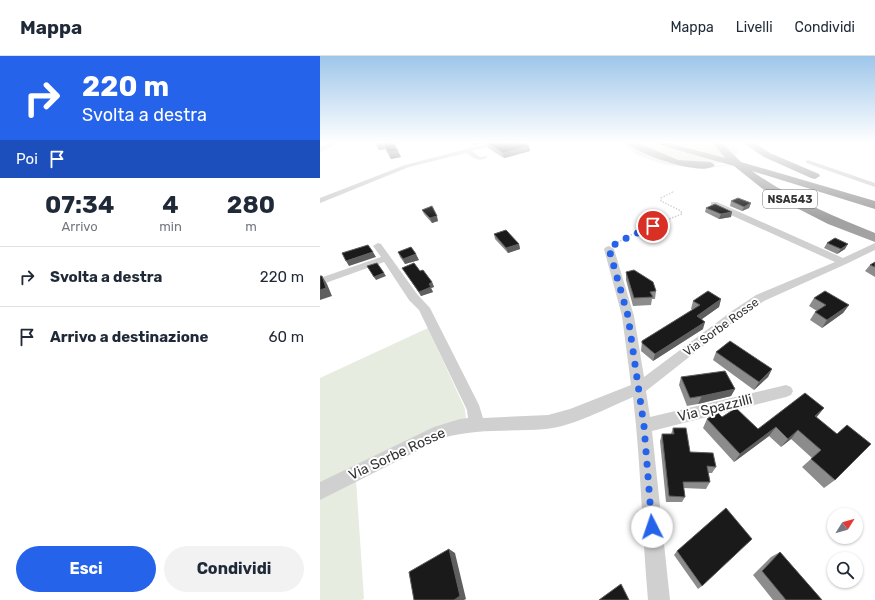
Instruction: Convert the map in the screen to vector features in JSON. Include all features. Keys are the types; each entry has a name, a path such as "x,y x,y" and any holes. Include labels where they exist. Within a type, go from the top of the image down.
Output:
{"highway":[{"name":"NSA543","path":"741,167 777,192 817,213 875,238"},
{"name":"NSA543","path":"749,167 875,204"},
{"name":"NSA543","path":"754,167 875,199"},
{"name":"NSA543","path":"796,167 875,199"}],"street":[{"path":"320,201 404,167"},
{"path":"824,167 875,184"},
{"path":"714,204 843,262"},
{"path":"378,246 385,259 413,297 424,308 474,410 477,425"},
{"name":"Via Sorbe Rosse","path":"320,491 440,432 460,426 548,422 571,416 639,388 736,314 760,298 843,262 875,246"},
{"path":"609,249 628,316 639,388 644,426 654,556 659,600"},
{"path":"320,282 385,259"},
{"name":"Via Spazzilli","path":"644,426 786,391"}],"path":[{"path":"609,249 618,242 638,231 682,214 682,211 661,201 660,198 674,191"}],"shaded area":[{"path":"428,328 465,409 466,420 320,487 320,378"},
{"path":"356,480 364,599 320,600 320,499"}],"building":[{"path":"738,198 751,203 744,207 731,201"},
{"path":"715,204 732,212 721,214 706,208"},
{"path":"432,206 437,216 430,218 422,210"},
{"path":"506,230 519,244 506,248 494,234"},
{"path":"835,238 848,244 841,249 827,243"},
{"path":"368,245 373,252 346,261 342,253"},
{"path":"411,247 416,254 403,259 398,252"},
{"path":"875,262 875,267 870,265"},
{"path":"377,263 384,273 374,277 367,266"},
{"path":"414,263 420,271 423,270 432,282 429,284 431,287 419,292 402,268"},
{"path":"634,270 653,282 656,291 650,292 653,297 634,298 626,272"},
{"path":"320,276 322,276 326,288 320,290"},
{"path":"708,291 721,299 697,316 705,322 655,354 642,343 642,341 700,305 693,301"},
{"path":"825,291 849,305 827,320 815,312 826,305 814,298"},
{"path":"730,341 772,369 759,382 716,352"},
{"path":"725,371 735,389 690,398 681,377"},
{"path":"805,393 824,408 815,416 837,434 847,425 871,444 835,480 811,459 821,450 798,430 788,439 776,427 740,454 707,419 717,412 722,417 736,408 758,429"},
{"path":"673,428 686,428 690,452 713,453 716,467 707,466 710,482 683,482 685,497 669,496 662,434 674,434"},
{"path":"726,508 752,539 702,586 677,551"},
{"path":"449,549 460,596 454,600 414,600 409,572"},
{"path":"780,552 822,600 786,600 762,571"},
{"path":"621,584 629,600 599,600"}],"route":[{"path":"652,527 644,426 628,316 609,249 618,242 638,231 653,226"}]}
